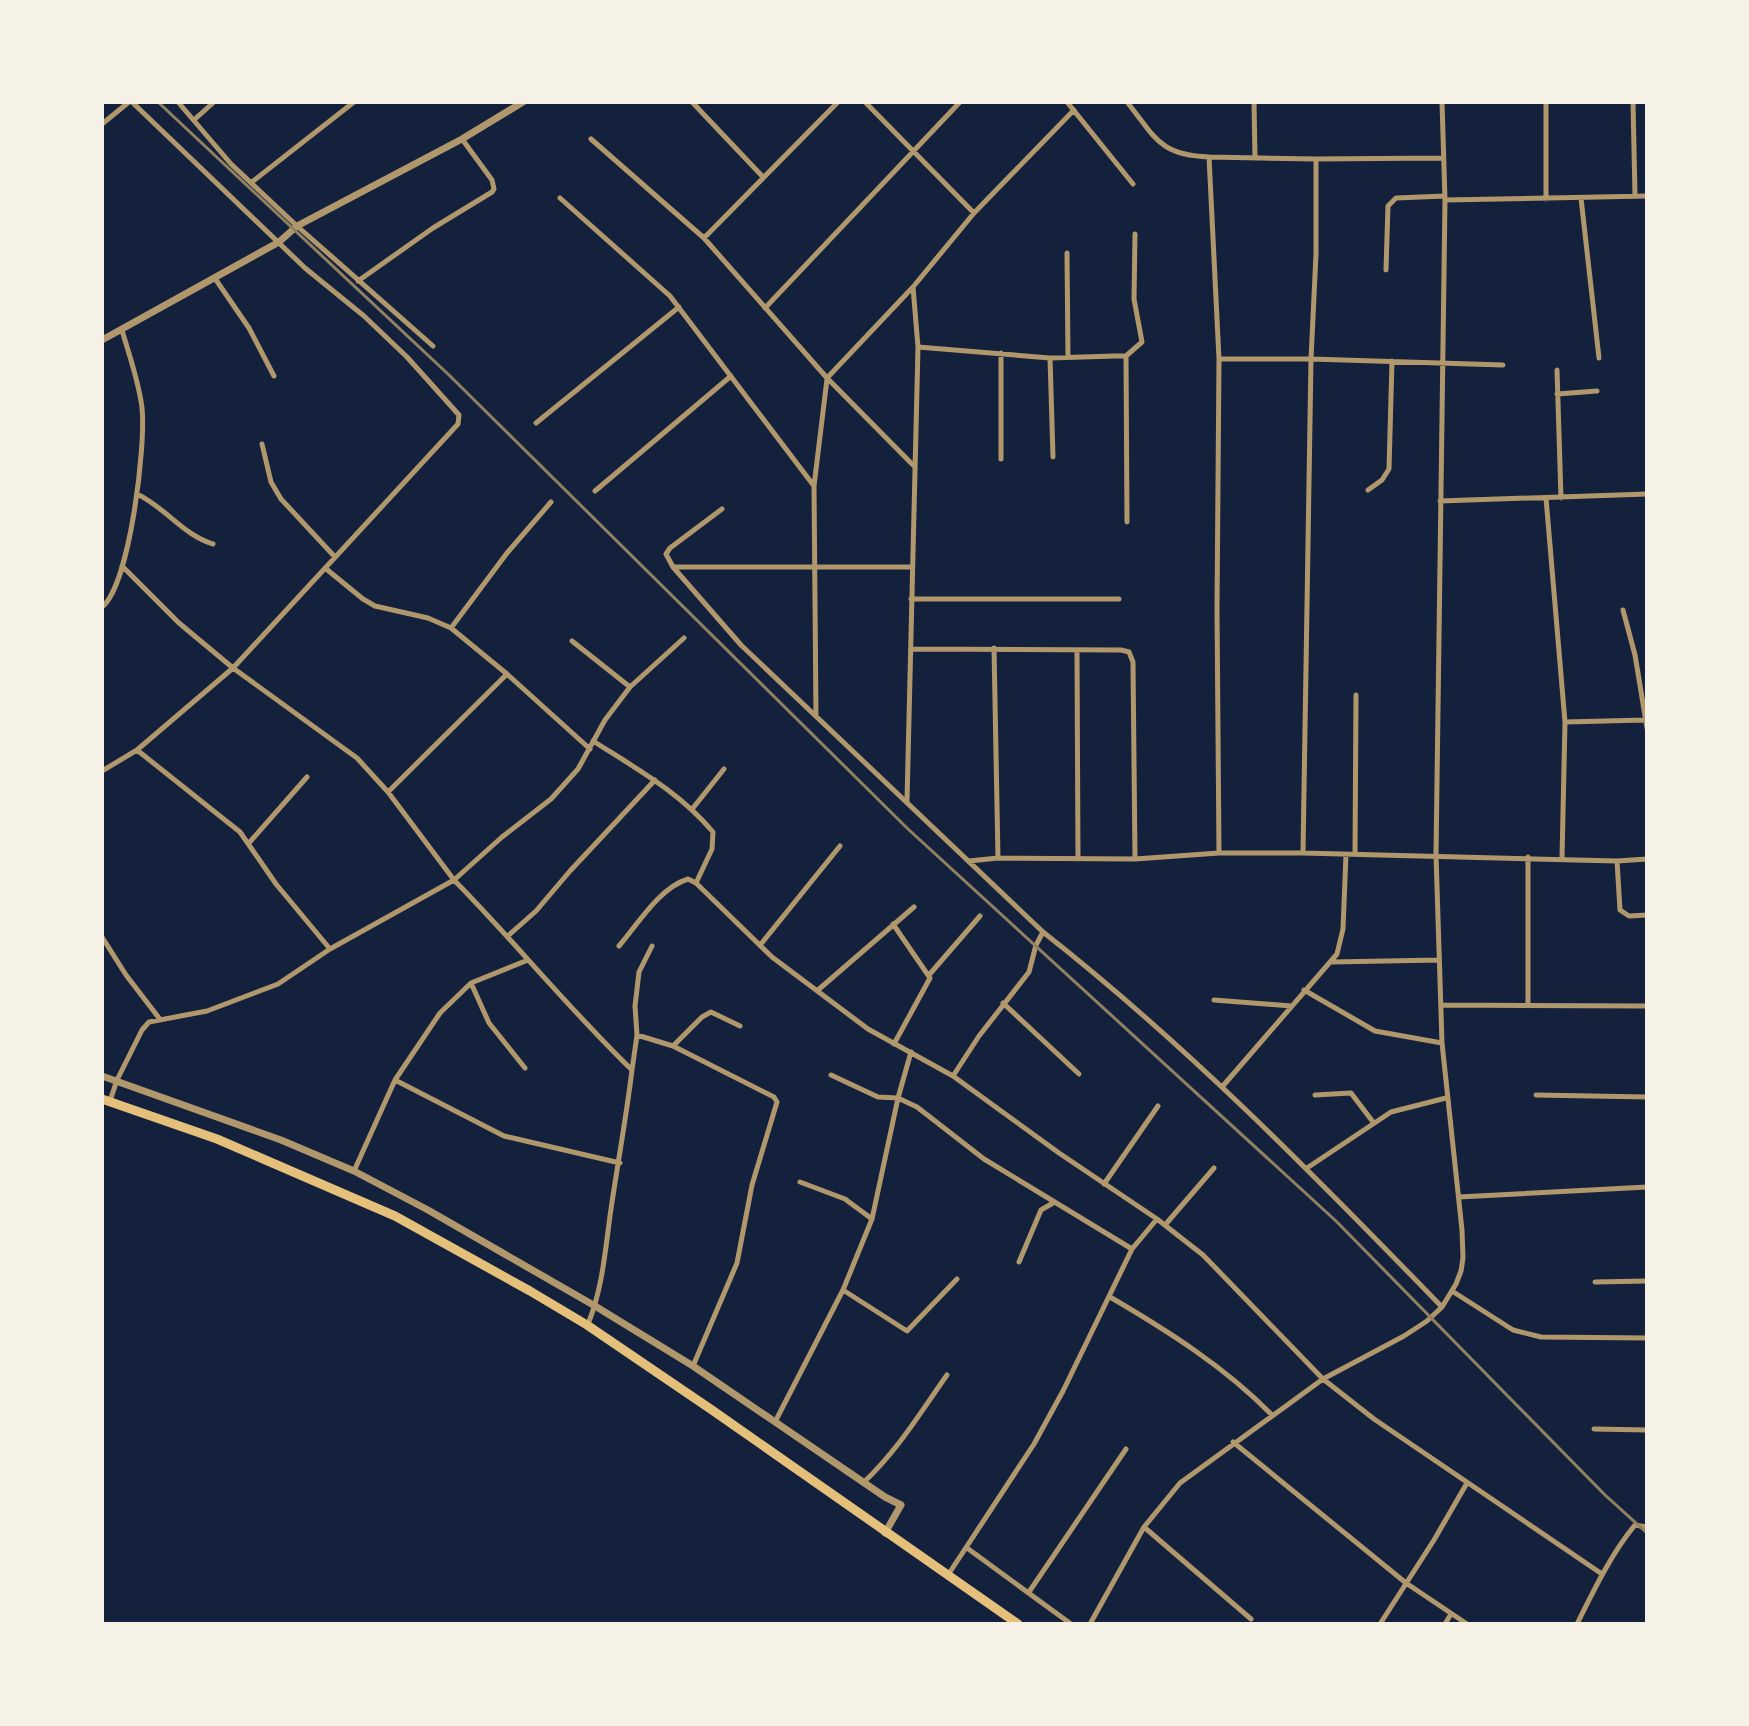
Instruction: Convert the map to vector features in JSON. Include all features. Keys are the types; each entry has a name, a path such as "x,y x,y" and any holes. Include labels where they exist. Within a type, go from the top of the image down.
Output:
{"highway":[{"path":"106,1100 217,1139 412,1224 587,1325 1018,1624"}],"street":[{"path":"102,124 130,102 407,357 459,415 458,424 233,668 137,750 102,771"},
{"path":"178,102 231,164 433,346"},
{"path":"195,119 214,102"},
{"path":"252,182 354,102"},
{"path":"102,340 279,242 297,226 462,139 523,102"},
{"path":"692,102 763,177"},
{"path":"704,238 838,102"},
{"path":"865,102 974,213"},
{"path":"765,308 960,102"},
{"path":"1067,102 1133,184"},
{"path":"1127,102 1165,147 1184,156 1442,158"},
{"path":"1254,102 1255,158"},
{"path":"1090,1624 1144,1527 1180,1483 1323,1379 1427,1321 1442,1307 1452,1291 1463,1258 1442,1043 1436,855 1445,198 1442,102"},
{"path":"1546,102 1546,199"},
{"path":"1633,102 1635,196"},
{"path":"816,716 814,486 827,378 913,287 974,213 1074,110"},
{"path":"358,281 433,228 492,192 492,180 462,139"},
{"path":"591,139 704,238 827,378 914,466"},
{"path":"1209,157 1219,359 1219,853"},
{"path":"1303,853 1316,159"},
{"path":"1386,270 1388,206 1396,198 1647,196"},
{"path":"560,198 660,284 814,486"},
{"path":"1581,198 1599,358"},
{"path":"918,347 1050,358 1126,356 1142,342 1134,299 1135,234"},
{"path":"1067,253 1068,357"},
{"path":"213,277 249,328 274,376"},
{"path":"907,802 918,347 913,287"},
{"path":"536,423 679,307"},
{"path":"102,607 110,597 122,566 137,494 144,437 142,404 122,330"},
{"path":"1001,353 1001,459"},
{"path":"1126,356 1127,522"},
{"path":"1050,358 1053,457"},
{"path":"1219,359 1503,365"},
{"path":"1368,490 1382,480 1389,469 1392,361"},
{"path":"1557,370 1561,498"},
{"path":"595,491 731,376"},
{"path":"1557,394 1597,391"},
{"path":"262,444 271,482 281,499 335,557"},
{"path":"137,494 161,507 194,537 213,544"},
{"path":"1440,501 1647,494"},
{"path":"1546,498 1565,722 1562,858"},
{"path":"451,628 507,553 551,502"},
{"path":"722,509 666,554 673,567 724,628 1043,932 1098,975 1222,1087 1307,1168 1442,1307"},
{"path":"122,566 179,623 233,668 342,745 388,792 454,880 509,935 580,1019 632,1070"},
{"path":"673,567 912,567"},
{"path":"325,568 375,606 428,618 451,628 590,749"},
{"path":"911,599 1119,599"},
{"path":"1623,610 1647,728"},
{"path":"106,1100 149,1022 207,1011 278,984 330,949 454,880 551,799 578,769 630,687 684,638"},
{"path":"572,641 630,687"},
{"path":"994,648 998,858"},
{"path":"911,649 1129,652 1132,656 1135,859"},
{"path":"1077,652 1078,859"},
{"path":"388,792 507,674"},
{"path":"1355,854 1356,695"},
{"path":"1565,722 1646,720"},
{"path":"593,741 693,808 713,832 712,849 696,883"},
{"path":"137,750 240,832 276,884 330,949"},
{"path":"693,808 724,769"},
{"path":"249,843 307,777"},
{"path":"509,935 536,911 655,780"},
{"path":"761,944 840,846"},
{"path":"968,862 998,858 1135,859 1219,853 1617,861 1647,859"},
{"path":"1222,1087 1337,954 1343,929 1346,854"},
{"path":"1528,857 1528,1006"},
{"path":"1617,861 1620,910 1629,916 1647,915"},
{"path":"619,946 655,902 679,882 688,879 696,883 772,957 868,1029 953,1076 1157,1219 1203,1255 1323,1379 1374,1419 1602,1574"},
{"path":"818,990 914,907"},
{"path":"894,1044 927,986 929,975 980,916"},
{"path":"893,924 929,975"},
{"path":"953,1076 1032,967 1043,932"},
{"path":"102,937 159,1018"},
{"path":"587,1325 595,1306 620,1163 637,1035 635,1006 639,972 652,946"},
{"path":"354,1171 395,1080 440,1013 471,983 528,960"},
{"path":"1332,962 1439,960"},
{"path":"471,983 489,1023 525,1068"},
{"path":"1304,990 1375,1031 1442,1043"},
{"path":"1214,1000 1291,1006"},
{"path":"1003,1003 1079,1074"},
{"path":"1442,1005 1647,1006"},
{"path":"673,1046 711,1012 740,1026"},
{"path":"637,1035 673,1046 774,1097 777,1102 752,1185 737,1263 693,1366"},
{"path":"775,1422 843,1290 872,1219 911,1052"},
{"path":"831,1075 878,1097 898,1098 923,1111 984,1159 1132,1249"},
{"path":"102,1076 281,1140 354,1171 595,1306 693,1366 863,1483 901,1505 885,1533"},
{"path":"395,1080 504,1136 620,1163"},
{"path":"1315,1095 1351,1093 1373,1122"},
{"path":"1536,1095 1647,1097"},
{"path":"1307,1168 1373,1122 1402,1107 1446,1098"},
{"path":"1104,1184 1158,1106"},
{"path":"1165,1225 1214,1168"},
{"path":"800,1182 845,1199 872,1219"},
{"path":"1459,1197 1647,1187"},
{"path":"1019,1262 1041,1210 1054,1203"},
{"path":"948,1575 1034,1444 1132,1249 1157,1219"},
{"path":"843,1290 907,1331 957,1279"},
{"path":"1595,1282 1647,1281"},
{"path":"1452,1291 1513,1330 1541,1337 1647,1338"},
{"path":"1110,1297 1191,1346 1247,1389 1272,1415"},
{"path":"863,1483 914,1426 947,1375"},
{"path":"1594,1429 1647,1430"},
{"path":"1233,1442 1406,1583 1467,1624"},
{"path":"1029,1592 1126,1449"},
{"path":"1380,1624 1467,1483"},
{"path":"1577,1624 1602,1574 1635,1525 1647,1527"},
{"path":"1144,1527 1251,1619"},
{"path":"967,1548 1071,1624"},
{"path":"1445,1624 1451,1614"}],"railway":[{"path":"158,102 449,375 908,829 1336,1221 1605,1495 1647,1533"}]}
